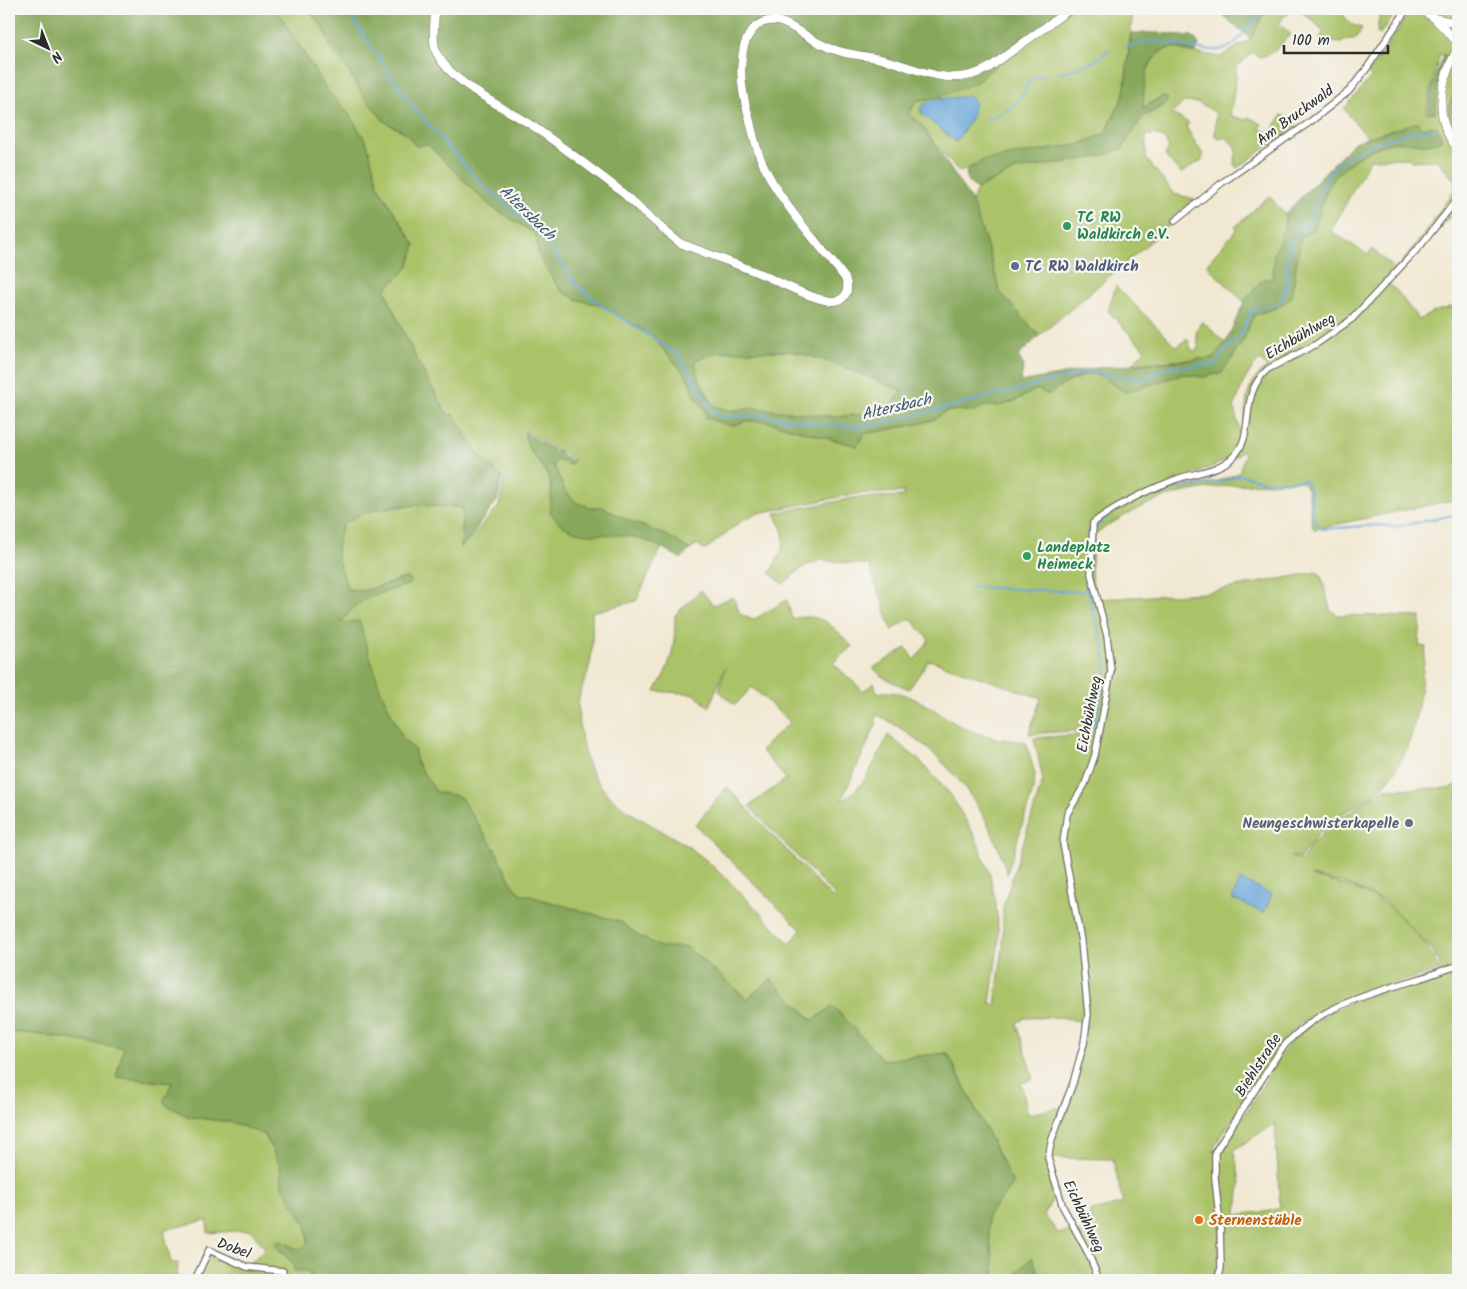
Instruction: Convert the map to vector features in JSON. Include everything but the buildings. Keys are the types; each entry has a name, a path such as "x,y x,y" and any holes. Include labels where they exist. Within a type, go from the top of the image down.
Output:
{"street":[{"path":"435,9 434,38 436,53 445,64 466,84 536,128 617,189 680,243 797,290 831,301 840,299 847,294 849,287 846,278 782,196 762,164 752,130 740,76 742,54 753,28 765,21 778,20 824,46 853,55 885,60 920,72 961,78 978,74 990,67 1070,9"},
{"name":"Am Bruckwald","path":"1175,221 1223,182 1310,122 1349,91 1365,71 1407,9"},
{"path":"1420,9 1434,18 1458,43"},
{"path":"1434,18 1456,23"},
{"path":"1458,48 1444,84 1441,106 1444,126 1449,138 1458,148"},
{"name":"Eichbühlweg","path":"1099,1280 1089,1255 1063,1207 1048,1158 1054,1130 1073,1083 1084,1043 1088,1014 1081,942 1063,843 1067,814 1085,784 1095,755 1110,671 1107,636 1090,574 1093,523 1134,497 1178,479 1218,466 1235,455 1246,429 1251,393 1259,377 1268,369 1332,335 1352,319 1420,245 1458,198"},
{"name":"Biehlstraße","path":"1218,1280 1221,1268 1220,1225 1215,1178 1215,1152 1290,1037 1319,1015 1349,1001 1458,966"},
{"name":"Dobel","path":"195,1280 208,1250 247,1267 283,1271"}],"green space":[{"path":"9,9 273,9 282,18 326,89 349,114 367,143 379,188 415,245 408,268 385,289 406,338 449,416 452,413 480,456 502,477 497,501 461,548 463,508 401,506 372,511 343,524 337,551 339,564 348,589 365,591 408,577 411,583 372,596 358,605 341,622 359,621 381,692 403,739 414,749 417,763 436,792 460,797 494,848 513,886 522,894 621,922 640,937 661,947 687,947 747,999 771,979 813,1021 833,1006 883,1060 947,1053 1013,1184 987,1216 995,1280 310,1280 310,1271 294,1271 294,1265 275,1244 278,1240 300,1250 308,1242 307,1227 282,1186 280,1166 265,1135 231,1122 189,1117 163,1103 172,1083 116,1077 124,1048 36,1034 9,1032"},
{"path":"273,9 307,9 325,30 332,50 342,61 363,95 385,122 406,133 416,146 427,144 489,205 536,234 538,255 576,299 602,306 642,330 657,342 686,375 706,412 746,421 765,421 857,446 864,434 919,424 935,419 945,412 958,410 975,412 984,406 999,406 1037,389 1044,393 1085,375 1094,374 1126,392 1184,374 1203,377 1233,358 1254,315 1276,308 1294,283 1299,242 1303,236 1315,229 1326,193 1337,175 1355,159 1380,146 1399,142 1429,144 1442,139 1418,128 1417,123 1367,137 1344,109 1371,77 1368,74 1412,9 1458,9 1458,90 1452,97 1452,130 1458,140 1458,209 1388,283 1397,291 1419,320 1433,312 1458,305 1458,499 1314,529 1309,496 1300,481 1234,485 1186,492 1162,498 1124,516 1094,534 1091,574 1097,599 1204,593 1317,572 1321,575 1330,609 1337,615 1421,617 1419,646 1426,647 1415,721 1403,757 1394,773 1382,787 1329,824 1316,837 1301,857 1290,857 1303,860 1310,846 1335,822 1384,789 1451,788 1458,784 1458,1280 1219,1280 1219,1271 1217,1280 1041,1280 1032,1257 1010,1280 995,1280 987,1216 1013,1184 948,1053 883,1060 833,1006 814,1021 787,995 747,999 687,948 661,948 640,937 621,922 522,894 513,886 494,848 460,797 436,792 417,763 414,749 403,739 381,692 340,623 357,603 376,593 397,589 408,577 365,591 348,589 337,557 337,543 343,524 369,510 418,505 463,508 461,548 499,506 504,479 480,456 452,413 449,416 406,338 385,289 408,268 415,245 379,188 367,143 349,114 326,89 282,18","holes":["1440,54 1447,56 1438,82 1435,113 1426,113","1410,158 1411,161 1437,160 1455,181 1455,189 1396,270 1372,249 1368,255 1331,231 1370,159","1260,360 1267,367 1258,376 1248,394 1244,423 1238,444 1239,428 1234,408 1243,383 1252,368","525,431 574,459 570,465 558,460 552,463 565,490 575,502 592,508 602,507 625,519 668,536 690,550 697,544 705,550 744,519 759,513 854,494 904,492 904,496 854,498 775,513 784,538 782,550 770,573 783,584 803,567 821,560 869,565 892,630 910,618 929,640 915,660 906,648 873,668 886,679 909,689 929,660 1041,698 1029,734 1100,729 1088,734 1034,738 1043,780 1003,907 1003,946 995,1005 990,1003 999,939 996,904 990,875 976,838 951,795 918,759 888,735 869,773 857,789 841,801 876,725 876,714 921,743 959,780 988,824 999,848 1007,874 1034,787 1035,774 1026,742 993,738 962,727 911,697 889,692 877,693 874,683 863,691 833,663 852,646 826,622 811,617 792,619 787,600 753,620 740,614 733,597 713,605 701,590 675,615 673,646 669,663 655,691 694,694 709,707 725,668 719,691 735,705 752,687 790,722 761,750 786,779 749,806 835,896 832,898 727,787 695,825 801,930 790,944 707,861 674,838 621,806 606,793 594,777 584,752 578,710 579,698 591,658 592,612 636,601 662,547 624,534 602,534 550,506 551,492 546,472 530,451 526,442","1242,450 1245,454 1239,473 1215,482 1180,487 1179,481 1238,455","1311,876 1343,883 1385,901 1396,913 1376,898 1358,890","1396,913 1408,924 1418,936","1418,936 1432,950 1439,961 1440,973 1376,993 1334,1010 1297,1035 1275,1064 1234,1131 1213,1152 1219,1138 1242,1107 1275,1052 1301,1024 1318,1012 1337,1003 1379,988 1438,971 1431,953","1060,1017 1087,1023 1073,1083 1063,1107 1028,1114 1021,1083 1033,1079 1017,1023 1025,1018","1275,1123 1280,1208 1235,1216 1221,1225 1220,1252 1220,1225 1237,1213 1240,1182 1234,1150","1049,1158 1113,1159 1123,1203 1089,1212 1093,1225 1078,1233 1074,1228 1059,1234 1044,1215 1057,1191"]},
{"path":"307,9 394,9 396,11 406,9 1070,9 1016,47 977,82 940,97 916,101 910,113 924,128 972,202 1000,292 1039,336 1018,356 1024,366 1020,382 1097,368 1213,358 1227,340 1244,302 1262,280 1273,278 1274,254 1285,225 1285,214 1354,142 1418,122 1419,128 1437,126 1442,139 1429,144 1399,142 1380,146 1355,159 1337,175 1326,193 1315,229 1303,236 1300,242 1291,298 1276,308 1254,315 1243,341 1222,373 1203,377 1184,374 1126,392 1103,377 1095,374 1084,375 1057,388 1049,395 1037,389 999,406 984,406 975,412 958,410 945,412 935,419 919,424 864,434 857,446 765,421 746,421 731,426 706,418 706,412 694,394 686,375 657,342 642,330 602,306 576,299 560,290 538,255 536,234 489,205 427,144 416,146 406,133 385,122 363,95 342,61 331,50 325,30","holes":["792,351 831,362 903,391 887,411 836,417 753,408 730,411 713,405 698,378 695,360 720,352"]},
{"path":"1070,9 1133,9 1124,95 1105,134 1077,145 984,160 960,172 910,113 916,101 940,97"},
{"path":"1220,9 1262,9 1265,11 1251,39 1225,17"},
{"path":"1262,9 1337,9 1353,25 1362,28 1356,39 1348,39 1341,43 1328,42 1320,38 1324,31 1305,14 1295,10 1284,16 1279,24 1291,34 1272,53 1261,57 1252,53 1236,67 1230,115 1245,120 1248,117 1262,124 1260,129 1266,132 1272,130 1282,115 1297,126 1237,168 1234,164 1237,149 1226,137 1219,139 1215,136 1216,113 1199,103 1184,102 1172,114 1189,123 1186,127 1203,155 1202,160 1181,173 1168,160 1165,154 1169,149 1165,139 1156,134 1146,136 1146,158 1174,194 1195,199 1169,221 1170,225 1039,336 1000,292 972,202 977,189 1015,170 1098,157 1122,149 1139,122 1146,115 1163,106 1168,99 1163,96 1143,108 1145,75 1153,60 1162,51 1173,47 1184,51 1220,57 1251,39 1264,11"},
{"path":"1377,9 1396,9 1394,15 1379,35 1377,32 1380,12"},
{"path":"1131,33 1192,36 1199,44 1196,52 1172,48 1163,50 1156,55 1147,71 1143,108 1163,96 1168,99 1163,106 1146,115 1139,122 1122,149 1098,157 1015,170 977,189 968,182 966,171 984,160 1077,145 1105,134 1124,95"},
{"path":"1443,55 1447,56 1438,82 1435,113 1428,113 1433,84"},
{"path":"1458,90 1458,140 1451,127 1448,115 1450,102"},
{"path":"1269,196 1285,214 1273,278 1262,280 1244,302 1206,265 1236,230 1235,227"},
{"path":"1116,286 1177,347 1187,338 1192,351 1199,349 1196,333 1202,321 1225,343 1213,358 1131,364 1145,350 1108,311"},
{"path":"792,351 831,362 903,391 887,411 836,417 753,408 730,411 713,405 698,377 695,360 720,352"},
{"path":"525,433 573,461 570,465 558,460 553,464 565,490 575,502 592,508 602,507 625,519 668,536 690,550 681,559 658,546 639,539 620,535 577,532 558,522 550,512 552,490 549,477 528,446"},
{"path":"9,1032 36,1034 124,1048 116,1077 172,1083 163,1103 189,1117 231,1122 265,1135 280,1166 282,1186 307,1227 308,1242 300,1251 288,1244 277,1248 294,1265 310,1271 310,1280 9,1280","holes":["207,1220 208,1233 250,1230 265,1248 247,1267 209,1250 196,1279 177,1279 178,1263 171,1263 164,1230"]},
{"path":"1032,1257 1041,1280 1010,1280"}],"water":[{"path":"968,96 975,101 972,117 956,142 922,114 920,109 935,100"},
{"path":"1240,880 1272,894 1264,913 1232,899"}],"waterway":[{"name":"Altersbach","path":"346,9 411,105 481,183 542,236 576,284 602,306 679,355 715,414 725,417 762,415 820,424 858,427 884,423 1088,372 1144,379 1168,367 1215,365 1226,349 1240,337 1251,311 1279,303 1286,286 1289,252 1294,235 1296,231 1309,222 1322,187 1332,170 1342,161 1366,147 1393,137 1434,129"},
{"path":"1126,47 1153,41 1201,49 1220,50 1233,45 1264,9"},
{"path":"1060,73 1093,62 1109,49"},
{"path":"987,118 1002,113 1019,100 1031,79 1048,76"},
{"name":"Altersbach","path":"1454,128 1458,126"},
{"path":"1097,527 1107,517 1131,502 1158,492 1223,481 1241,475 1268,482 1305,480 1310,493 1313,519 1322,529 1379,525 1396,527 1458,514"},
{"path":"971,587 1082,592 1088,587 1089,531"},
{"path":"1087,589 1105,652 1106,669 1094,727"}],"place":[{"name":"TC RW Waldkirch e.V.","path":"1067,226"},
{"name":"TC RW Waldkirch","path":"1015,266"},
{"name":"Landeplatz Heimeck","path":"1027,556"},
{"name":"Neungeschwisterkapelle","path":"1409,823"},
{"name":"Sternenstüble","path":"1199,1220"}]}
